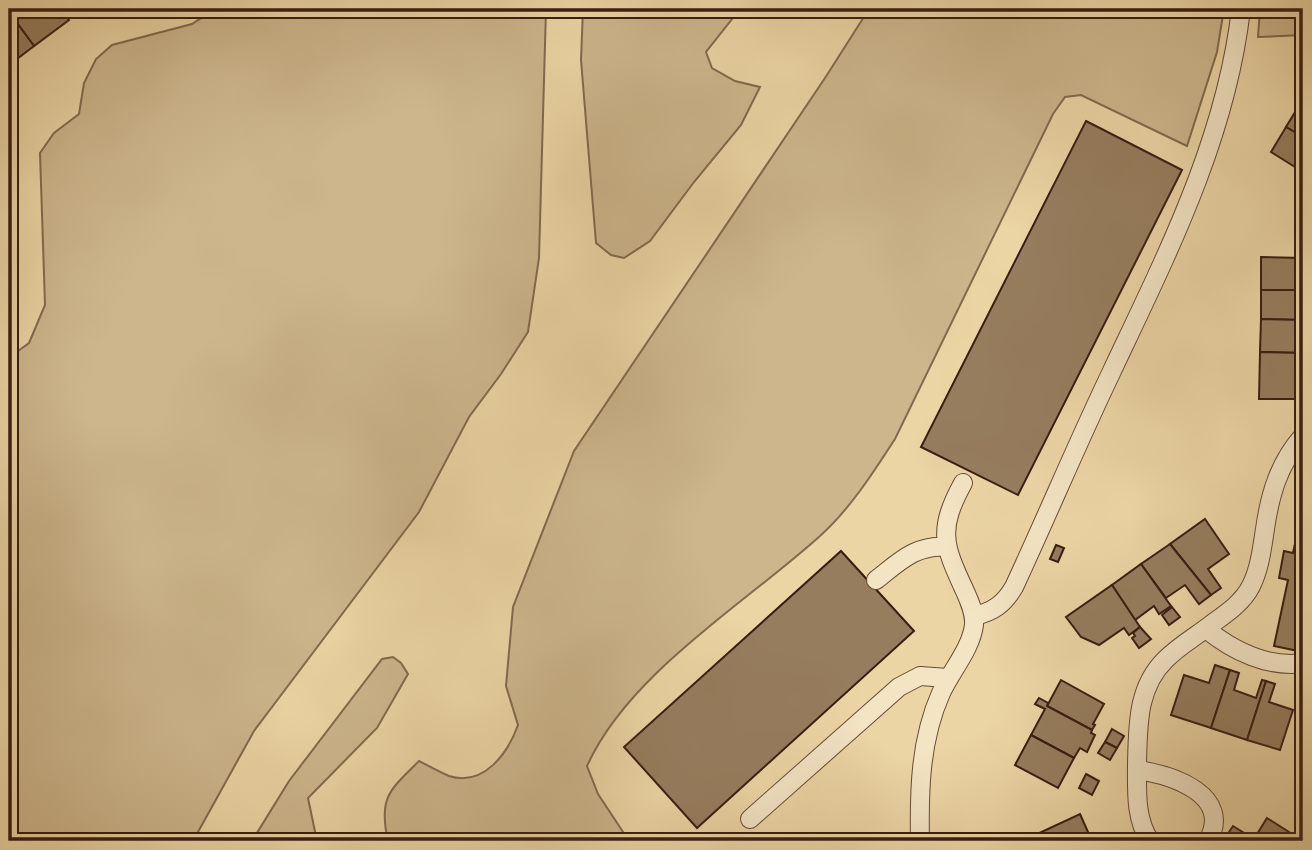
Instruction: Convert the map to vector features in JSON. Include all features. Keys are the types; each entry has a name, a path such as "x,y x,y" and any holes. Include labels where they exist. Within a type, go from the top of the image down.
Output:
{"lane":[{"path":"974,616 997,608 1014,587 1067,466 1181,224 1224,102 1241,9"},
{"path":"1150,841 1139,817 1137,770 1139,713 1148,682 1167,658 1239,602 1254,580 1276,479 1303,436"},
{"path":"920,841 919,808 923,758 934,712 948,678 969,642 974,624 974,616 947,547 948,513 962,483"},
{"path":"876,580 910,553 933,546 947,547"},
{"path":"1206,629 1231,648 1247,655 1274,662 1303,663"},
{"path":"750,819 899,687 920,676 948,678"},
{"path":"1137,770 1167,776 1185,784 1210,804 1215,814 1208,841"}],"shaded area":[{"path":"215,9 546,9 539,258 528,332 469,417 419,512 254,731 193,841 9,841 9,349 18,351 29,343 45,305 40,153 54,133 79,114 84,83 96,59 112,45 192,24"},
{"path":"583,9 740,9 706,52 712,68 735,81 760,87 741,125 650,241 624,258 611,255 596,243 581,60"},
{"path":"869,9 1224,9 1217,52 1187,146 1081,95 1065,97 1053,114 895,439 860,490 820,536 660,670 631,700 606,732 587,766 598,794 629,841 388,841 385,814 389,795 419,761 449,776 473,777 493,765 514,736 518,725 506,686 513,607 574,451"},
{"path":"1260,9 1303,9 1303,35 1258,37"},
{"path":"393,657 408,674 377,728 308,798 317,841 252,841 289,781 382,659"}],"building":[{"path":"10,9 61,9 69,20 34,46 9,12"},
{"path":"9,12 34,46 9,65"},
{"path":"1303,99 1303,137 1286,127"},
{"path":"1086,121 1182,170 1018,495 921,447"},
{"path":"1286,127 1303,137 1303,172 1271,152"},
{"path":"11,217 12,249 9,249"},
{"path":"9,249 12,249 13,284 9,284"},
{"path":"1261,257 1303,258 1303,290 1261,290"},
{"path":"1261,290 1303,290 1303,320 1261,319"},
{"path":"1261,319 1303,320 1303,353 1260,352"},
{"path":"1260,352 1303,353 1303,399 1259,399"},
{"path":"1303,506 1303,652 1274,646 1288,580 1279,578 1284,551 1293,553"},
{"path":"1205,519 1229,554 1208,569 1221,588 1211,595 1170,544"},
{"path":"1170,544 1211,595 1199,604 1185,585 1166,598 1141,564"},
{"path":"1056,545 1064,548 1058,562 1050,559"},
{"path":"841,551 914,631 697,828 624,747"},
{"path":"1141,564 1171,606 1159,614 1154,606 1135,620 1112,585"},
{"path":"1112,585 1140,627 1129,635 1124,628 1099,645 1081,637 1066,617"},
{"path":"1172,607 1180,617 1169,625 1162,615"},
{"path":"1140,627 1151,639 1139,648 1132,638 1135,636 1133,633"},
{"path":"1215,665 1230,670 1211,728 1171,715 1184,675 1209,683"},
{"path":"1230,670 1239,673 1234,690 1256,698 1262,680 1266,681 1247,740 1211,728"},
{"path":"1061,680 1104,704 1092,730 1047,706"},
{"path":"1266,681 1275,684 1269,702 1293,710 1280,750 1247,740"},
{"path":"1039,698 1048,703 1047,706 1092,730 1091,733 1095,735 1087,752 1080,748 1074,758 1031,735 1045,709 1035,704"},
{"path":"1112,729 1124,736 1117,748 1105,742"},
{"path":"1031,735 1074,758 1058,788 1015,765"},
{"path":"1105,742 1117,748 1110,760 1098,753"},
{"path":"1086,774 1099,781 1092,795 1079,788"},
{"path":"1080,814 1092,841 1038,841 1035,835"},
{"path":"1267,818 1303,841 1231,841 1225,838 1233,826 1254,839"}]}
